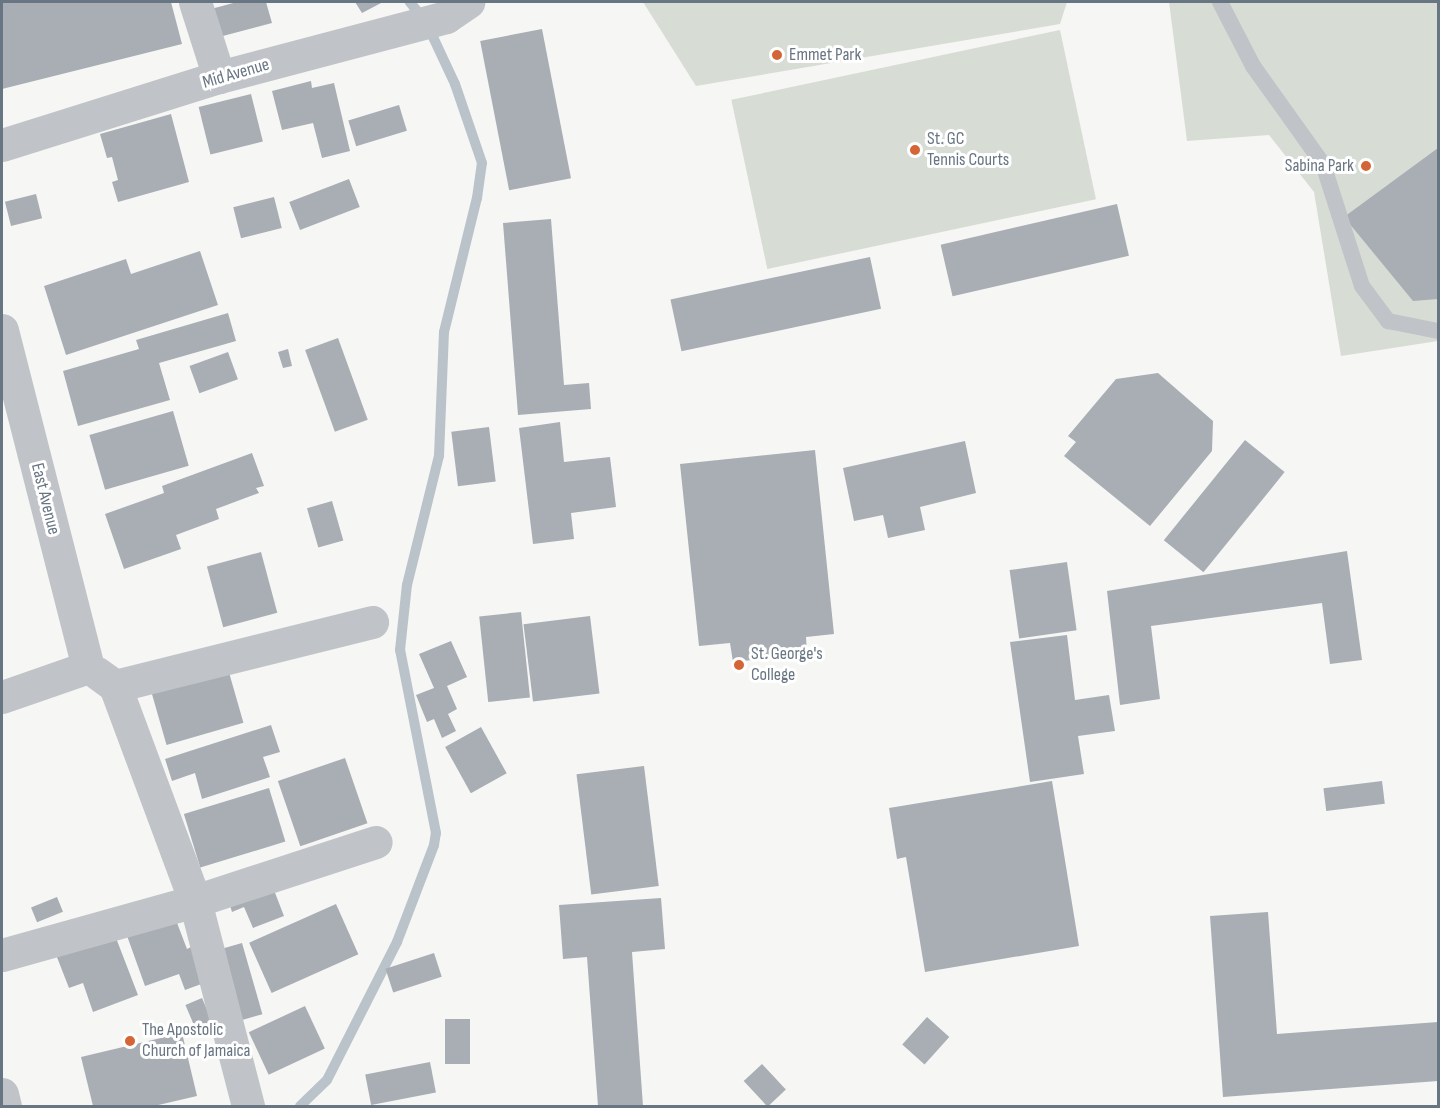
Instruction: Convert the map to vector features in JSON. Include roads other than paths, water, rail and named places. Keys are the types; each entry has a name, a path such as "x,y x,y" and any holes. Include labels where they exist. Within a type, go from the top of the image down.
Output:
{"street":[{"path":"195,2 219,77"},
{"name":"Mid Avenue","path":"2,145 219,77 446,17 468,2"},
{"name":"East Avenue","path":"2,330 88,667"},
{"path":"115,686 372,622"},
{"path":"2,697 88,667 115,686 195,901 248,1107"},
{"path":"2,956 195,901 376,842"},
{"path":"2,1094 5,1107"}],"lane":[{"path":"1220,2 1253,66 1323,164 1362,286 1388,321 1438,331"}],"waterway":[{"path":"300,1106 327,1080 397,942 434,845 436,833 400,650 407,585 439,456 444,332 477,198 482,163 455,84 426,22 410,2"}],"place":[{"name":"Emmet Park","path":"777,55"},
{"name":"St. GC Tennis Courts","path":"915,150"},
{"name":"Sabina Park","path":"1366,166"},
{"name":"St. George's College","path":"739,665"},
{"name":"The Apostolic Church of Jamaica","path":"130,1041"}]}
